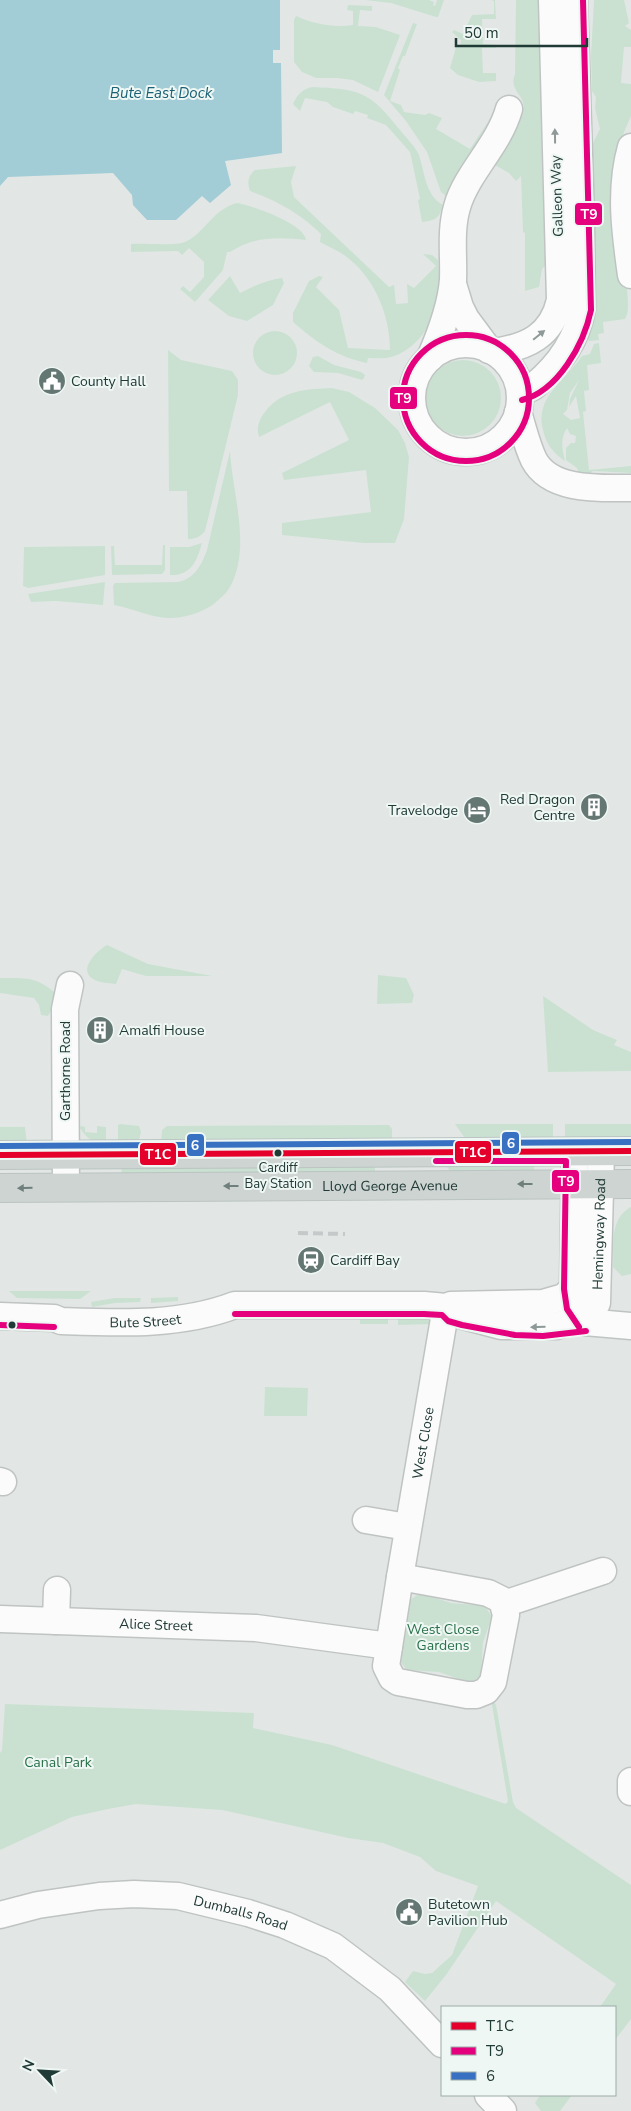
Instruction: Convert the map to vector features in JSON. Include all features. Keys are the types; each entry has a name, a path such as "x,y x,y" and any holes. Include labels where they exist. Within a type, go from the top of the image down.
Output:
{"main road":[{"path":"0,1155 631,1151"},
{"name":"Lloyd George Avenue","path":"0,1188 631,1184"}],"street":[{"name":"Galleon Way","path":"492,351 514,349 526,345 552,322 558,312 561,272 556,195 552,0"},
{"name":"Galleon Way","path":"519,402 559,361 580,323 583,292 574,0"},
{"path":"576,30 582,0"},
{"path":"509,109 498,135 457,206 453,235 453,283 446,316 430,358 415,379 412,398 414,416 429,438 442,448 460,453 478,452 492,446 504,437 513,425 519,402"},
{"path":"631,147 626,169 624,205 631,275"},
{"path":"453,283 460,307 466,319 492,351 507,364 516,379 519,402 534,461"},
{"path":"430,358 444,348 465,343 492,351"},
{"path":"492,446 534,461 551,476 573,486 631,488"},
{"name":"Garthorne Road","path":"66,1187 65,1009 70,986"},
{"name":"Hemingway Road","path":"588,1152 601,1184 597,1303 586,1322 574,1306 574,1185 588,1152"},
{"name":"Bute Street","path":"0,1316 54,1318 62,1321 88,1322 174,1321 221,1311 235,1305 424,1305 446,1307 453,1303 543,1303 564,1297 573,1288"},
{"name":"Bute Street","path":"446,1307 452,1313 501,1326 556,1326 573,1321 631,1326"},
{"name":"West Close","path":"446,1307 407,1527 386,1666 392,1678 398,1682 476,1695 486,1691 493,1682 506,1615 504,1604"},
{"path":"366,1520 407,1527"},
{"path":"400,1577 488,1593 498,1596 504,1604 603,1571"},
{"path":"56,1621 57,1590"},
{"name":"Alice Street","path":"0,1620 256,1628 389,1646"},
{"path":"631,1781 631,1792"},
{"name":"Dumballs Road","path":"0,1915 38,1905 99,1896 134,1894 178,1896 248,1913 333,1946 390,1989 441,2043"},
{"path":"489,2096 503,2111"}],"green space":[{"path":"365,0 429,0 434,2 433,5 435,6 437,0 444,0 438,17 436,17 391,3"},
{"path":"491,0 495,0 496,19 482,19 483,44 496,45 496,48 482,48 483,73 496,73 496,81 479,82 458,75 450,68 456,47 460,47 461,40 452,32 454,30 463,34 472,15 494,14 494,1"},
{"path":"516,0 539,0 545,266 542,269 539,287 525,291 525,233 523,232 521,176 516,181 509,173 495,165 507,147 503,141 517,121 524,105 513,80 515,74"},
{"path":"594,0 624,0 629,23 625,26 631,30 631,47 624,47 621,83 631,84 631,116 621,139 621,150 616,152 628,311 625,319 603,322 604,333 598,334 599,340 590,341 586,339 592,233 593,143 600,129 595,108 596,97 592,91 591,56"},
{"path":"348,5 372,6 372,11 360,10 358,26 376,27 400,35 378,92 353,80 316,78 302,72 294,62 294,20 296,16 324,25 353,25 353,11 347,10"},
{"path":"413,23 417,24 405,56 403,56 398,68 400,70 390,101 401,105 404,112 425,115 429,113 442,118 436,129 470,149 492,116 446,196 441,192 427,152 406,121 384,95"},
{"path":"312,87 353,91 372,100 390,117 413,145 419,155 424,176 432,196 443,205 436,218 422,222 418,200 420,199 410,152 386,125 367,118 368,115 355,111 353,114 333,107 327,102 305,98 300,111 293,104 298,95"},
{"path":"296,166 291,182 294,197 389,287 394,285 396,304 408,303 407,284 414,288 436,266 423,254 432,255 438,260 438,303 432,320 415,343 399,354 386,358 368,358 367,363 346,357 327,348 293,322 293,313 309,281 319,276 323,277 316,287 339,310 348,348 390,350 387,323 383,310 372,285 364,274 344,255 320,242 321,234 305,220 279,203 250,191 249,179 255,170"},
{"path":"237,203 254,207 276,216 297,228 306,240 286,238 257,240 227,252 223,270 195,302 180,289 183,286 190,292 204,277 204,262 189,248 182,255 178,251 131,252 131,244 174,244 185,242 198,233 221,210"},
{"path":"230,276 240,293 276,279 282,278 284,283 273,305 247,321 229,316 208,300"},
{"path":"275,331 287,335 293,341 297,353 293,365 287,371 275,375 263,371 257,365 253,353 257,341 263,335"},
{"path":"599,343 601,363 587,365 589,390 584,391 586,411 583,412 589,470 631,466 631,473 593,471 588,475 579,474 577,468 566,460 566,448 571,443 575,443 576,436 570,434 567,428 562,444 565,461 551,448 544,435 541,418 547,398 582,356 590,354 594,344","holes":["579,380 570,399 569,407 576,396 580,418 571,420 563,414 567,410 570,393"]},
{"path":"168,350 181,360 232,371 238,380 238,395 205,531 193,539 188,539 187,491 169,491"},
{"path":"318,356 334,365 361,372 365,375 364,378 362,380 338,373 314,372 309,366 313,357"},
{"path":"463,360 478,363 490,371 498,383 501,398 498,413 490,425 478,433 463,436 448,433 436,425 428,413 425,398 428,383 436,371 448,363"},
{"path":"332,388 349,392 375,408 398,430 405,443 409,457 404,519 395,543 364,543 282,535 282,523 371,512 366,470 284,480 282,473 349,440 330,402 259,437 258,434 261,418 271,405 279,399 304,390"},
{"path":"230,451 239,520 240,555 236,572 228,590 209,607 191,615 179,617 160,617 114,605 113,586 115,583 178,582 189,578 197,570 207,550"},
{"path":"202,543 198,556 188,570 177,575 170,575 170,547 189,547"},
{"path":"163,545 165,545 165,570 162,574 112,575 111,546 114,546 115,565 162,565"},
{"path":"105,546 105,575 28,588 23,586 24,547"},
{"path":"105,582 103,605 56,601 31,602 28,594"},
{"path":"107,945 148,964 212,976 146,976 122,969 116,984 104,983 93,979 87,970 94,955"},
{"path":"378,975 406,978 414,995 412,1003 377,1004"},
{"path":"0,978 29,979 41,983 54,992 53,1007 48,1016 41,1015 39,1005 34,998 0,993"},
{"path":"543,996 593,1030 617,1040 614,1045 631,1052 631,1071 548,1072"},
{"path":"455,1124 553,1124 553,1143 470,1141 464,1137"},
{"path":"565,1124 631,1124 631,1143 565,1143"},
{"path":"118,1125 139,1126 141,1132 138,1145 118,1145"},
{"path":"389,1125 392,1129 392,1142 161,1143 162,1130 167,1126"},
{"path":"81,1126 85,1127 85,1132 97,1133 97,1126 106,1127 106,1145 94,1142 88,1138 80,1128"},
{"path":"0,1127 25,1127 27,1144 0,1146"},
{"path":"375,1164 375,1175 121,1176 122,1166"},
{"path":"448,1164 534,1164 534,1173 451,1172 447,1167"},
{"path":"631,1207 631,1274 622,1276 613,1267 614,1233 619,1218"},
{"path":"9,1291 91,1291 80,1299 17,1298"},
{"path":"178,1297 178,1301 151,1303 151,1298"},
{"path":"115,1298 141,1298 140,1302 115,1303 92,1307 91,1302"},
{"path":"388,1313 388,1324 360,1324 360,1314"},
{"path":"398,1314 429,1316 433,1320 432,1324 398,1325"},
{"path":"265,1387 308,1388 307,1416 264,1416"},
{"name":"West Close Gardens","path":"420,1593 451,1603 485,1606 492,1617 483,1642 481,1676 470,1683 439,1672 407,1670 399,1660 407,1628 410,1600"},
{"name":"Canal Park","path":"491,1699 496,1705 513,1802 516,1808 631,1885 631,2019 616,2039 616,2006 601,2006 616,1984 496,1901 446,1975 425,2001 405,1982 413,1971 425,1974 432,1973 452,1955 478,1886 436,1871 420,1857 383,1843 348,1838 222,1810 136,1804 72,1817 0,1850 0,1753 2,1750 5,1704 254,1713 253,1728 332,1745 506,1804 508,1801"},
{"path":"539,2096 571,2096 560,2111 541,2111 535,2103"}],"water":[{"name":"Bute East Dock","path":"0,0 280,0 280,50 273,50 273,63 281,63 282,153 225,161 231,185 210,203 202,196 176,220 147,220 133,205 132,195 113,173 8,177 0,186"}],"railway":[{"path":"298,1233 345,1234"}],"transit line":[{"name":"T9","path":"522,400 535,395 558,377 576,351 588,323 591,310 583,0"},
{"name":"T9","path":"466,335 490,340 510,354 524,374 529,398 524,422 510,442 490,456 466,461 442,456 422,442 408,422 403,398 408,374 422,354 442,340 466,335"},
{"name":"6","path":"0,1146 631,1142"},
{"name":"T1C","path":"0,1155 631,1151"},
{"name":"T9","path":"436,1161 566,1161 564,1289 567,1309 579,1327"},
{"name":"T9","path":"235,1314 424,1314 442,1315 448,1321 462,1325 515,1335 543,1336 586,1331"},
{"name":"T9","path":"0,1325 54,1327"}],"place":[{"name":"County Hall","path":"52,381"},
{"name":"Red Dragon Centre","path":"594,807"},
{"name":"Travelodge","path":"477,810"},
{"name":"Amalfi House","path":"100,1030"},
{"name":"Cardiff Bay Station","path":"278,1153"},
{"name":"Cardiff Bay","path":"311,1260"},
{"name":"Butetown Pavilion Hub","path":"409,1912"}]}
